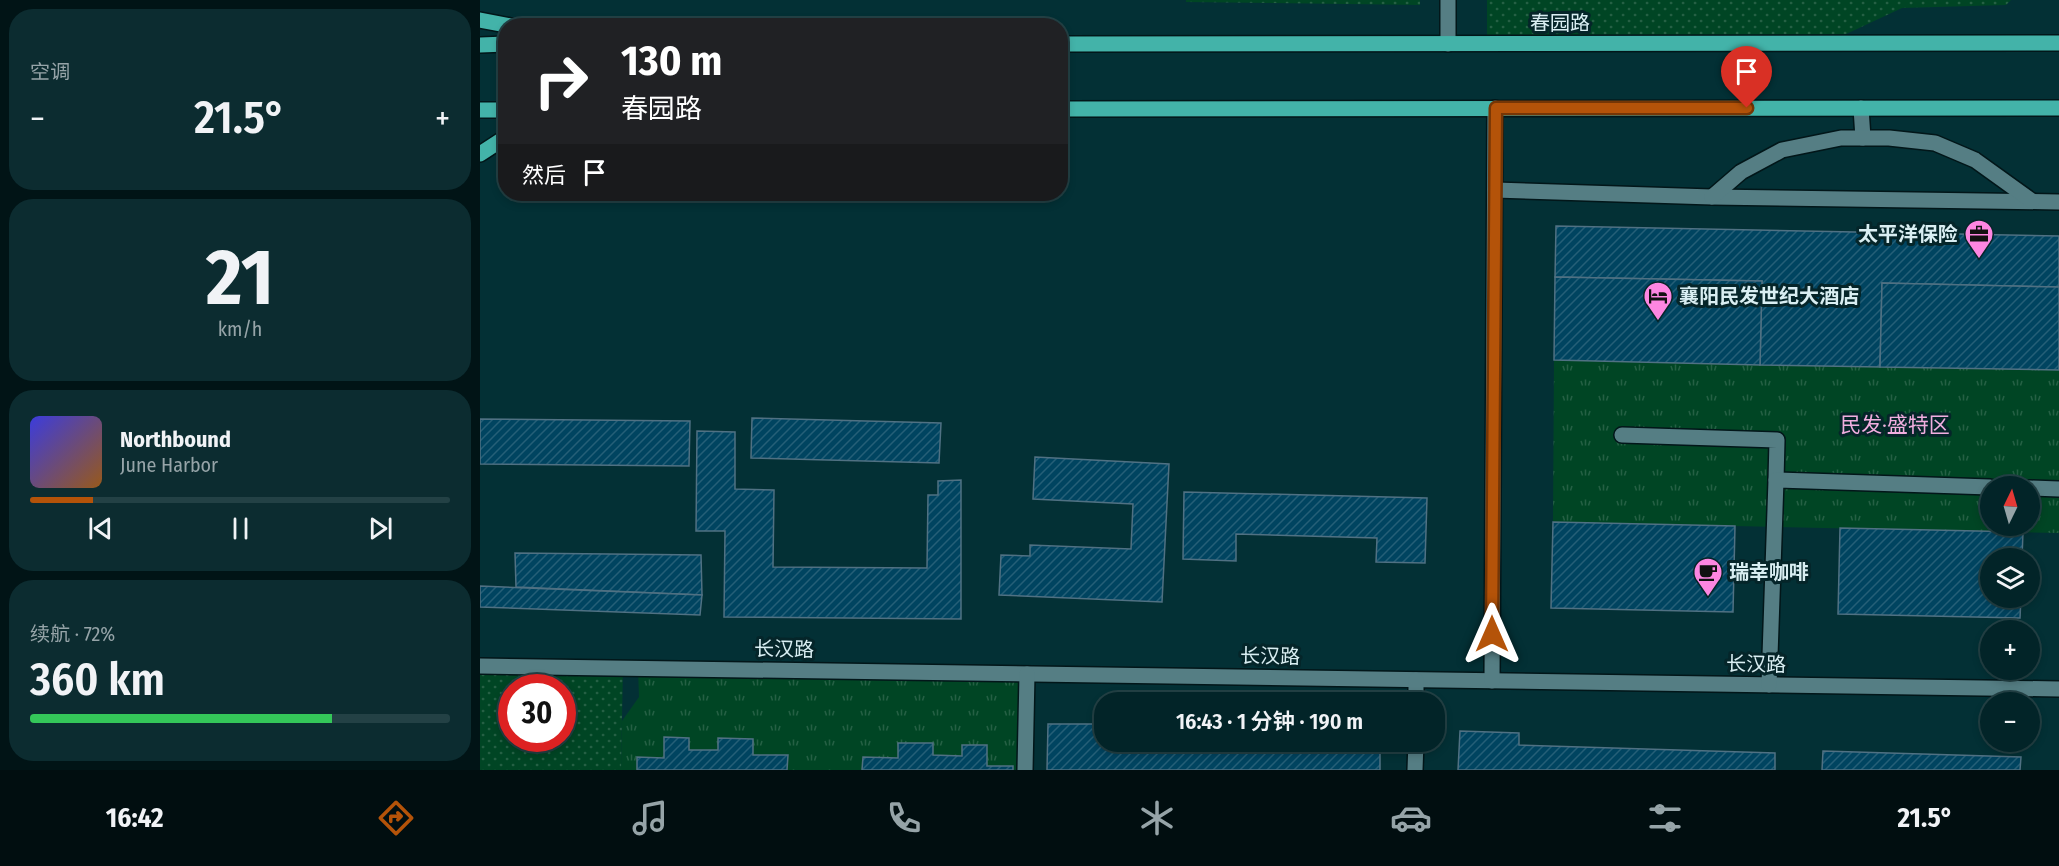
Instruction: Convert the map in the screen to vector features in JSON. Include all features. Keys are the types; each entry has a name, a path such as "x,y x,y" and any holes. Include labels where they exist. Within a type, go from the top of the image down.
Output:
{"main road":[{"path":"480,20 498,23"},
{"name":"春园路","path":"1068,44 2059,43"},
{"path":"480,45 498,45"},
{"path":"1068,109 2059,108"},
{"path":"480,110 498,110"},
{"path":"480,154 498,142"}],"street":[{"path":"1448,0 1448,44"},
{"path":"1492,681 1496,108"},
{"path":"1861,108 1863,138"},
{"path":"1712,197 1741,172 1782,150 1841,138 1889,138 1935,143 1975,160 2032,201"},
{"path":"1495,190 1712,197 2059,202"},
{"path":"1622,435 1777,440 1769,685"},
{"path":"1776,480 1980,487"},
{"path":"2040,488 2059,489"},
{"name":"长汉路","path":"480,666 2059,689"},
{"path":"1025,770 1027,674"},
{"path":"1416,680 1416,692"},
{"path":"1415,770 1416,752"}],"green space":[{"path":"1186,0 1420,0 1420,5 1186,2"},
{"path":"1487,0 2011,0 2006,5 1902,8 1827,43 1487,44"},
{"path":"1554,360 2059,370 2059,533 2040,533 2040,476 1980,476 1980,531 1553,522"},
{"path":"480,666 623,668 621,770 480,770"},
{"path":"638,668 1027,674 1025,770 621,770 622,721 639,697"}],"building":[{"path":"1556,226 2059,236 2059,287 1882,283 1880,367 1760,365 1762,281 1555,277"},
{"name":"襄阳民发世纪大酒店","path":"1555,277 1762,281 1760,365 1554,360"},
{"path":"1882,283 2059,287 2059,370 1880,367"},
{"path":"752,418 941,423 939,463 751,458"},
{"path":"480,419 690,421 689,466 480,464"},
{"path":"697,431 735,432 735,489 774,490 773,567 927,568 928,495 938,495 938,481 961,480 961,619 724,617 725,531 696,531"},
{"path":"1035,457 1169,464 1162,602 999,595 1001,555 1030,556 1030,545 1131,549 1133,504 1033,499"},
{"path":"1184,492 1427,498 1425,563 1376,562 1377,538 1236,534 1236,561 1183,559"},
{"path":"1553,522 1735,526 1733,612 1551,608"},
{"path":"1840,528 1980,531 1980,536 2023,536 2022,548 1980,548 1980,608 2020,608 2020,618 1838,614"},
{"path":"515,553 701,555 702,595 516,587"},
{"path":"480,586 702,595 700,615 480,607"},
{"path":"1048,724 1094,724 1094,752 1380,752 1380,770 1047,770"},
{"path":"1460,731 1519,733 1519,745 1775,753 1775,770 1458,770"},
{"path":"664,737 689,738 689,750 718,750 718,738 753,739 753,755 788,755 787,770 637,770 637,757 664,758"},
{"path":"898,743 933,743 933,755 962,756 962,745 987,745 987,766 1013,766 1013,770 862,770 863,757 898,758"},
{"path":"1823,751 2021,757 2020,770 1822,770"}],"place":[{"name":"太平洋保险","path":"1979,260"},
{"name":"襄阳民发世纪大酒店","path":"1658,322"},
{"name":"瑞幸咖啡","path":"1708,598"}],"district":[{"name":"民发·盛特区","path":"1895,425"}],"route":[{"path":"1492,634 1496,108 1747,108"}]}
